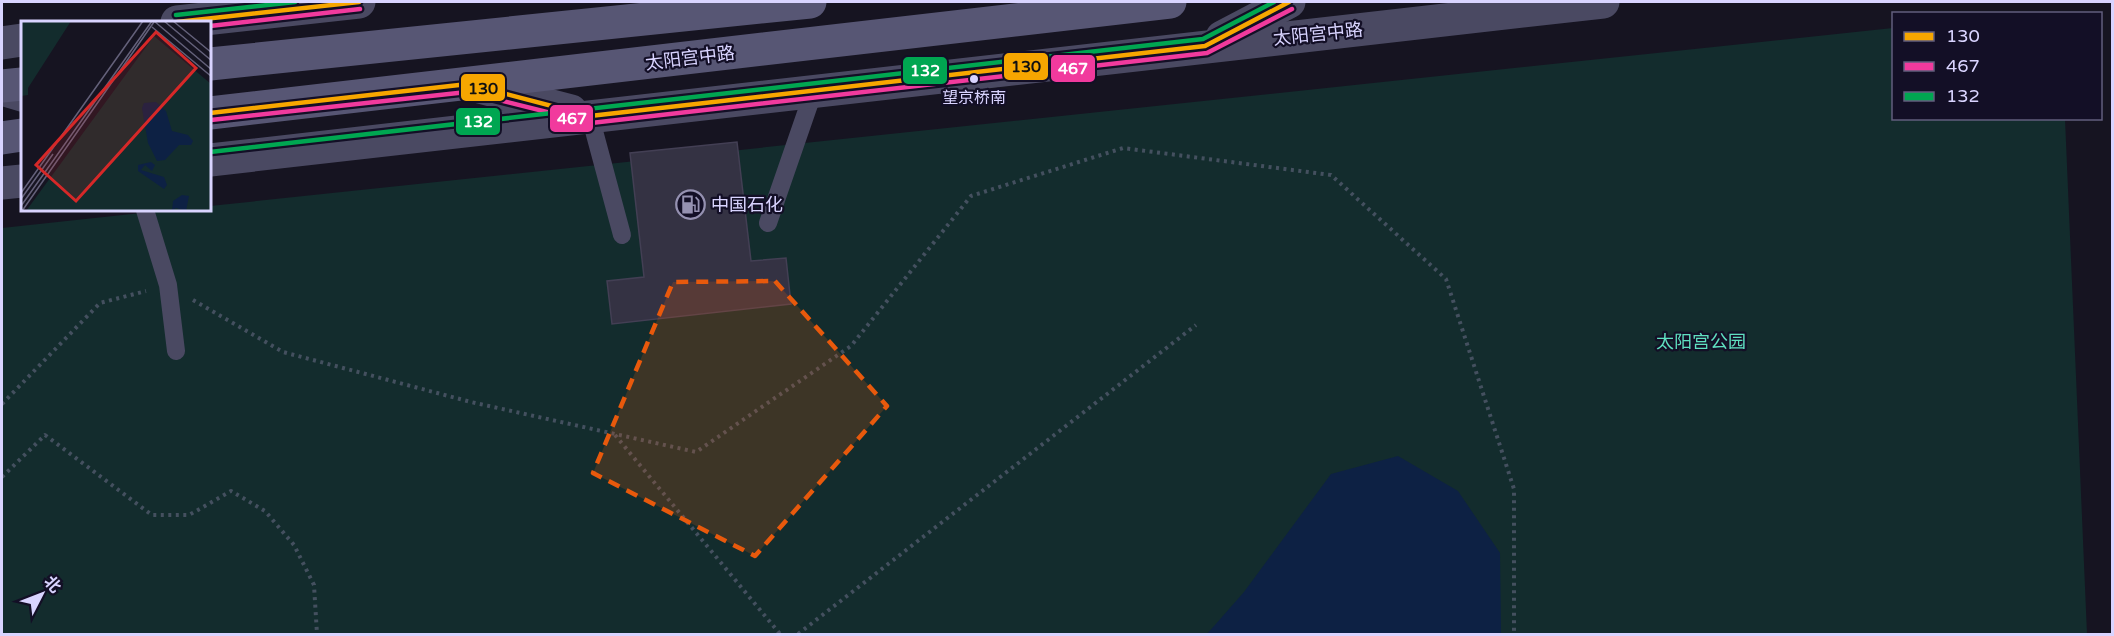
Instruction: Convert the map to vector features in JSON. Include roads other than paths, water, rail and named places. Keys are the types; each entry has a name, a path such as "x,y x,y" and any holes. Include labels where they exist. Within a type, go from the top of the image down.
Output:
{"main road":[{"path":"212,64 810,2"},
{"name":"太阳宫中路","path":"212,114 1170,2"},
{"path":"2,86 21,84"},
{"path":"2,138 21,135"}],"street":[{"path":"186,21 360,2"},
{"path":"1205,46 1289,2"},
{"name":"太阳宫中路","path":"212,160 1603,2"},
{"path":"2,43 21,40"},
{"path":"468,84 590,116"},
{"path":"2,183 21,181"}],"lane":[{"path":"768,223 814,90"},
{"path":"2,97 21,103"},
{"path":"590,116 622,235"},
{"path":"146,212 168,285 176,351"}],"water":[{"path":"1398,456 1458,491 1500,553 1501,634 1207,634 1244,592 1331,474"}],"place":[{"name":"望京桥南","path":"974,79"},
{"name":"中国石化","path":"690,205"}],"park label":[{"name":"太阳宫公园","path":"1701,342"}]}
